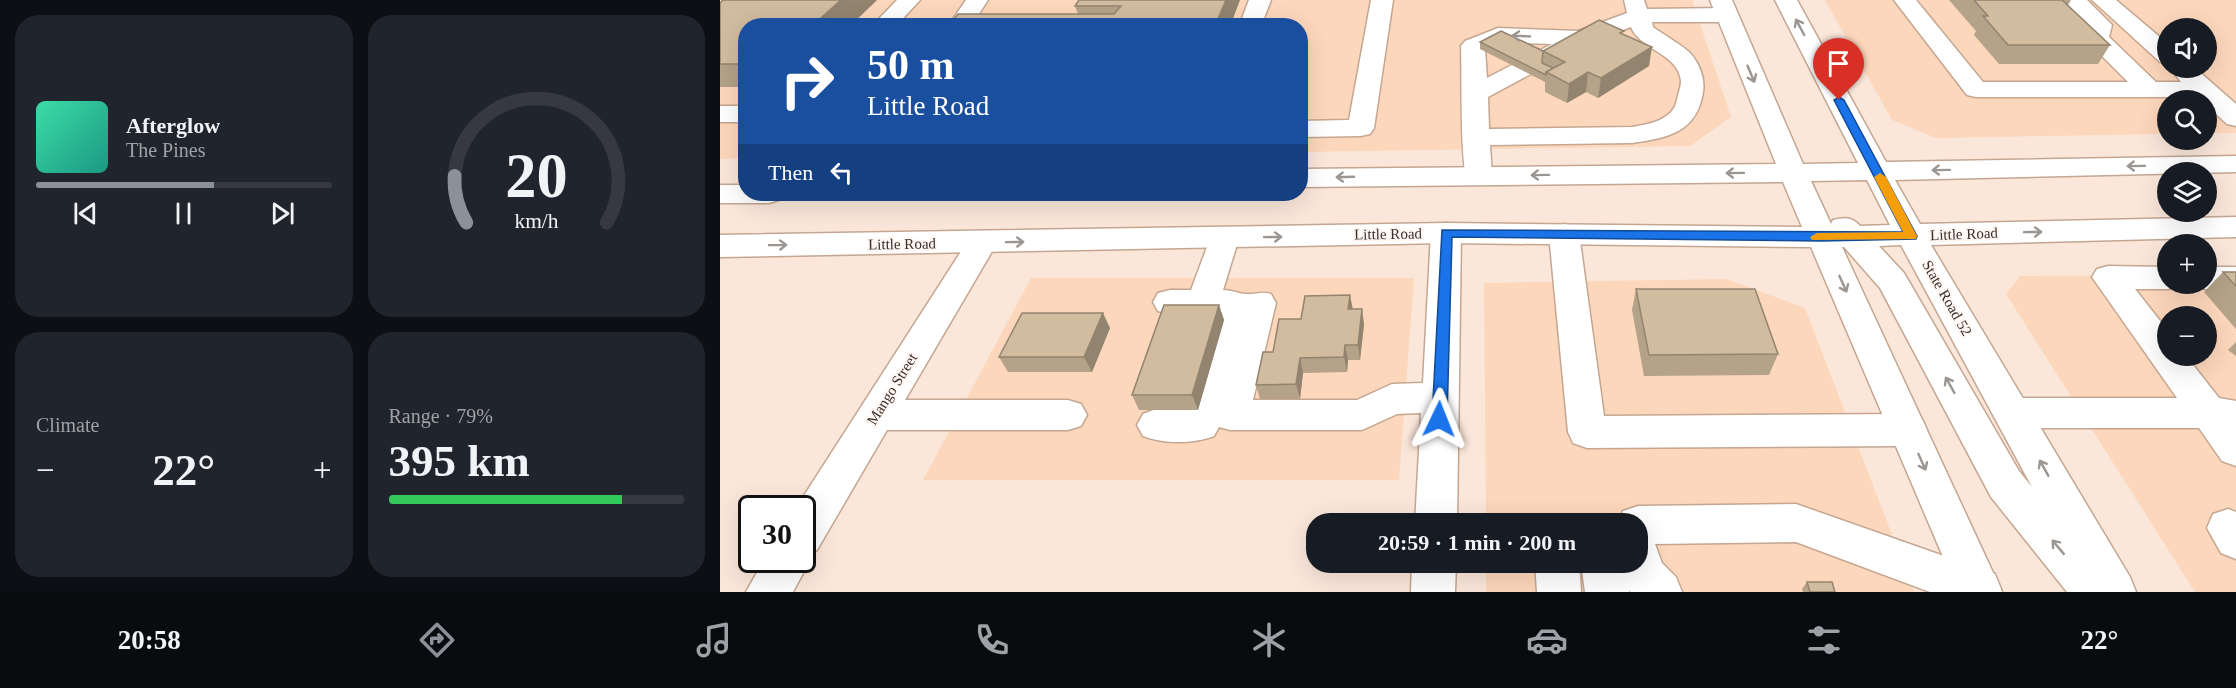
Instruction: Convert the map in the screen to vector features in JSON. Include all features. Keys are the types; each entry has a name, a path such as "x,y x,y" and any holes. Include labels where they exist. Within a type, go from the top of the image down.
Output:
{"main road":[{"path":"891,18 909,0"},
{"path":"965,18 977,0"},
{"path":"1253,18 1260,0"},
{"path":"1308,129 1361,128 1382,0"},
{"name":"State Road 52","path":"1786,0 1911,236 2114,592"},
{"path":"1905,0 1977,90 2149,89 2218,95"},
{"path":"2103,0 2157,47"},
{"path":"2064,3 2101,25 2097,38 2149,89"},
{"path":"1476,137 1632,135 1653,132 1675,123 1688,109 1693,80 1690,70 1682,59 1643,30 1636,8"},
{"path":"1475,94 1636,8 1723,8 1793,173 1837,237 1908,430 1979,591"},
{"path":"1478,176 1473,46 1498,35 1580,38"},
{"path":"2193,78 2218,95 2236,118"},
{"path":"720,114 738,114"},
{"path":"1308,178 1793,173 2236,164"},
{"path":"720,194 738,194"},
{"name":"Little Road","path":"720,246 1446,233 1837,237 2236,227"},
{"path":"1436,513 1446,233"},
{"path":"1564,234 1587,432 1908,430"},
{"path":"1837,237 1893,281 2005,484 2095,592"},
{"path":"1156,425 1201,424 1235,302 1187,302 1224,238"},
{"name":"Mango Street","path":"816,513 982,243"},
{"path":"2157,278 2108,277 2223,413 2236,448"},
{"path":"2217,278 2236,278"},
{"path":"1259,303 1230,415 1362,415 1392,399 1440,398"},
{"path":"2014,413 2223,413"},
{"path":"876,415 1068,415"},
{"path":"1648,525 1796,523 1979,591"},
{"path":"2236,528 2229,528 2236,539"},
{"path":"768,592 780,573"},
{"path":"1433,592 1434,573"},
{"path":"1558,573 1559,592"},
{"path":"1604,573 1607,592"},
{"path":"1642,573 1653,588 1660,592"}],"shaded area":[{"path":"720,0 1692,0 1731,117 1690,146 1308,152 1308,18 738,18 738,158 720,159"},
{"path":"1825,0 2236,0 2236,133 2217,133 2217,90 2157,90 2157,134 1936,138 1892,120"},
{"path":"2157,275 2157,294 2217,294 2217,281 2236,275 2236,592 2195,592 2006,294 2020,276"},
{"path":"1031,278 1414,278 1399,480 923,480"},
{"path":"1726,279 1805,308 1914,592 1486,592 1486,573 1648,573 1648,513 1486,513 1484,283"}],"building":[{"path":"723,0 841,0 821,18 738,18 738,64 720,64 720,3"},
{"path":"1079,0 1226,0 1218,18 955,18 958,14 1114,14 1121,6 1075,6"},
{"path":"1974,0 2062,0 2110,45 2008,45 1983,16 1988,16"},
{"path":"1599,20 1624,31 1620,33 1652,47 1601,78 1588,72 1569,84 1546,72 1565,62 1543,51"},
{"path":"1501,31 1543,51 1542,63 1553,68 1546,72 1546,75 1480,42"},
{"path":"2223,272 2236,272 2236,286"},
{"path":"1636,289 1755,289 1778,354 1649,355"},
{"path":"1350,295 1348,309 1362,309 1358,345 1345,345 1344,357 1300,358 1296,384 1256,385 1263,352 1273,352 1279,319 1301,319 1305,296"},
{"path":"1164,305 1219,305 1192,395 1132,395"},
{"path":"1022,313 1103,313 1084,357 999,357"},
{"path":"1807,582 1832,582 1835,592 1810,592"}],"slow traffic":[{"path":"1817,237 1911,236 1880,177"}],"route":[{"path":"1439,419 1446,233 1911,236 1839,100"}]}
